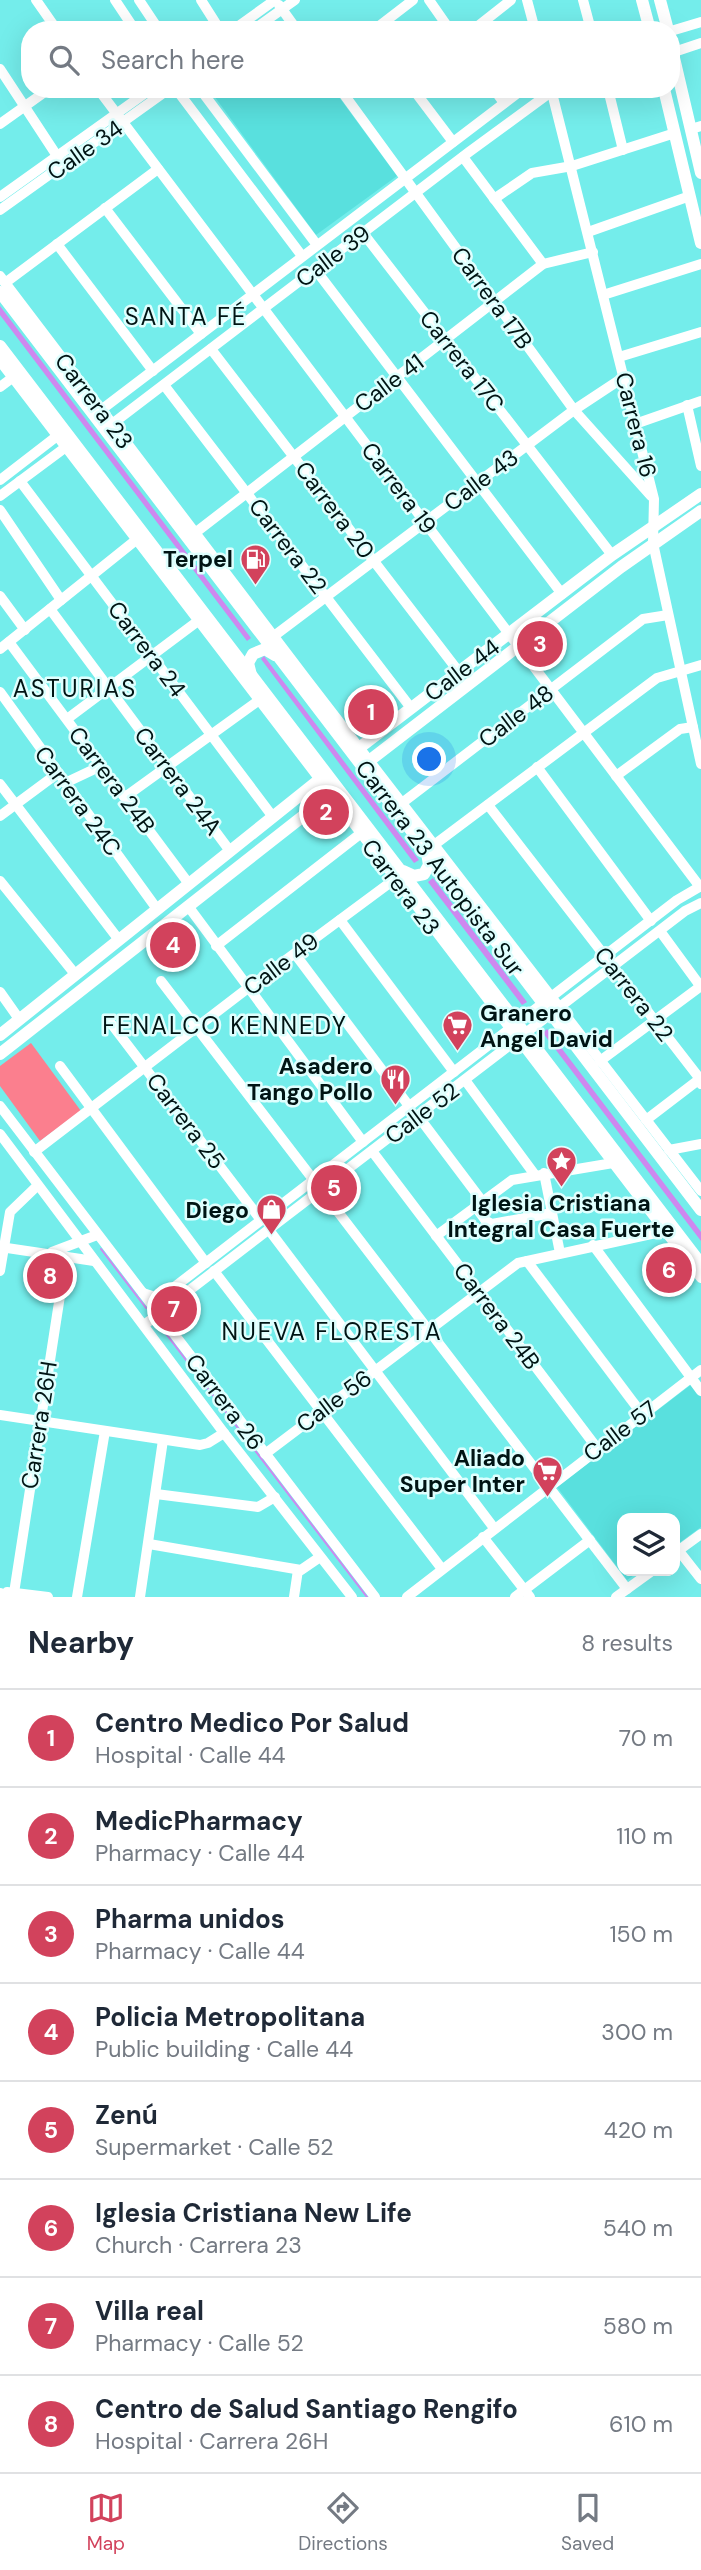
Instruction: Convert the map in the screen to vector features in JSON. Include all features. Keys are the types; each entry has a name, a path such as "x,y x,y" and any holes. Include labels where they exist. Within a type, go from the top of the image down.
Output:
{"main road":[{"path":"642,0 648,21"},
{"path":"660,0 666,21"},
{"path":"680,76 696,127 701,173"},
{"path":"666,98 701,243"},
{"name":"Carrera 23 Autopista Sur","path":"2,284 235,593 281,660 331,718 664,1149 701,1210"},
{"name":"Carrera 23 Autopista Sur","path":"0,346 69,445 201,619 253,680 265,703 305,747 361,829 522,1037 610,1144 701,1264"},
{"name":"Calle 44","path":"359,748 612,555 701,494"},
{"name":"Calle 44","path":"369,761 653,543 701,511"},
{"path":"253,680 248,666 255,652 265,649 281,660"},
{"path":"265,703 284,735 305,747"},
{"path":"0,1035 319,780"},
{"path":"0,1054 330,795"},
{"path":"259,828 270,843"},
{"path":"398,874 424,874 429,863 429,847"},
{"path":"32,1008 43,1021"},
{"path":"567,1089 569,1106"},
{"path":"595,1140 610,1144"}],"street":[{"path":"36,0 51,21"},
{"path":"115,0 128,21"},
{"path":"139,0 153,21"},
{"path":"201,0 214,21"},
{"path":"248,21 277,3 295,0"},
{"path":"385,21 412,0"},
{"path":"429,0 444,21"},
{"path":"484,21 511,0"},
{"path":"527,0 533,21"},
{"path":"583,0 589,21"},
{"path":"261,21 277,3"},
{"path":"277,3 290,21"},
{"path":"680,27 701,22"},
{"path":"680,48 701,43"},
{"path":"0,69 60,161"},
{"path":"0,124 37,98"},
{"name":"Carrera 19","path":"104,98 701,886"},
{"name":"Calle 34","path":"119,119 141,98"},
{"name":"Calle 34","path":"0,209 60,161 154,98"},
{"path":"183,98 302,256"},
{"path":"207,98 317,245"},
{"name":"Carrera 17B","path":"347,98 574,410 654,499"},
{"path":"420,98 453,142"},
{"path":"500,98 504,103"},
{"name":"Calle 39","path":"101,410 511,98"},
{"name":"Calle 39","path":"112,424 541,98"},
{"name":"Carrera 16","path":"554,98 654,499 653,543 701,764"},
{"path":"610,98 623,150"},
{"path":"494,199 532,173 572,166 675,133"},
{"path":"463,157 543,264"},
{"name":"Calle 34","path":"1,196 60,161"},
{"path":"2,284 158,169"},
{"path":"588,232 690,196"},
{"path":"105,208 201,334"},
{"name":"Carrera 17C","path":"363,233 612,555"},
{"path":"57,244 152,371"},
{"name":"Calle 41","path":"195,533 543,264 593,252"},
{"path":"603,295 701,264"},
{"path":"315,269 562,594"},
{"name":"Carrera 23","path":"2,284 195,533 235,593 274,636 331,718 369,761 385,789 401,803 429,847"},
{"path":"619,357 701,332"},
{"name":"Carrera 20","path":"211,349 459,672"},
{"path":"0,361 61,434 0,480"},
{"name":"Calle 43","path":"274,636 574,410 624,377"},
{"path":"0,387 12,378"},
{"name":"Carrera 22","path":"164,385 411,708"},
{"path":"635,425 701,401"},
{"path":"687,405 701,466"},
{"path":"0,496 69,445 136,540 265,703 211,735 125,797"},
{"name":"Carrera 24","path":"20,481 273,817"},
{"path":"0,510 61,600"},
{"path":"0,649 136,540"},
{"path":"0,596 24,630"},
{"name":"Carrera 24A","path":"50,609 230,851"},
{"name":"Calle 48","path":"401,803 643,619 668,614"},
{"path":"66,719 201,619"},
{"name":"Carrera 24B","path":"9,642 189,884"},
{"path":"429,847 657,678 701,665"},
{"name":"Carrera 24C","path":"0,692 157,909"},
{"path":"617,776 680,729 693,727"},
{"name":"Carrera 23","path":"284,735 330,795 361,829"},
{"path":"65,783 101,766"},
{"path":"537,767 651,921"},
{"path":"0,816 58,773"},
{"path":"0,784 119,940"},
{"name":"Carrera 22","path":"488,805 701,1080"},
{"path":"216,946 361,829"},
{"name":"Calle 49","path":"34,1152 398,874"},
{"path":"0,881 75,974"},
{"name":"Calle 52","path":"144,1325 522,1037 551,1006 605,957 677,900 701,886"},
{"name":"Calle 52","path":"142,1293 158,1298 514,1026 613,967 685,911 701,903"},
{"path":"188,906 363,1142"},
{"path":"340,920 454,1072"},
{"path":"600,1061 701,986 660,931"},
{"path":"295,954 409,1106"},
{"path":"161,981 627,1589"},
{"path":"0,992 19,1019"},
{"path":"551,1006 600,1061 646,1120 664,1149 701,1191"},
{"name":"Carrera 25","path":"110,1023 261,1220"},
{"path":"522,1037 569,1106 701,1279"},
{"path":"60,1066 205,1263"},
{"path":"465,1080 540,1174 560,1253"},
{"path":"646,1120 701,1080"},
{"name":"Carrera 26","path":"0,1106 375,1597"},
{"path":"418,1116 479,1204 486,1220 492,1224 552,1213"},
{"name":"Carrera 26","path":"0,1134 224,1433 352,1597"},
{"path":"664,1149 701,1144"},
{"name":"Carrera 24B","path":"372,1151 597,1448"},
{"path":"436,1236 512,1180 612,1163"},
{"path":"0,1271 10,1212 37,1185"},
{"path":"269,1230 494,1528"},
{"name":"Calle 56","path":"265,1454 518,1263 665,1231"},
{"path":"49,1253 97,1235"},
{"path":"593,1245 701,1391"},
{"path":"2,1247 94,1261"},
{"name":"Carrera 26H","path":"4,1594 40,1421 66,1257"},
{"path":"527,1261 642,1414"},
{"path":"214,1271 442,1569"},
{"name":"Calle 57","path":"407,1597 419,1593 442,1569 701,1370"},
{"path":"0,1415 205,1445 224,1433"},
{"path":"77,1597 105,1431"},
{"path":"140,1597 163,1440"},
{"path":"156,1494 258,1507 275,1497"},
{"path":"680,1550 701,1534"},
{"path":"484,1537 527,1593"},
{"path":"515,1597 527,1593 590,1540"},
{"path":"149,1544 298,1570 305,1569 320,1557"},
{"path":"680,1555 701,1579"},
{"path":"294,1597 298,1570"},
{"path":"617,1597 645,1576"},
{"path":"4,1594 48,1597"}],"shaded area":[{"path":"216,98 340,98 397,176 316,235"},
{"path":"0,306 251,638 247,641 0,315"},
{"path":"264,656 419,860 414,863 261,659"},
{"path":"433,878 527,1002 522,1005 428,882"},
{"path":"547,1029 701,1232 701,1241 543,1033"},
{"path":"31,1043 81,1111 40,1141 0,1086 0,1066"},
{"path":"692,1384 701,1397 701,1527 680,1542 680,1513 617,1513 617,1567 557,1487"}],"waterway":[{"path":"101,1249 146,1308"},
{"path":"157,1322 367,1597"}],"place":[{"name":"Terpel","path":"256,586"},
{"name":"Pharma unidos","path":"540,644"},
{"name":"Centro Medico Por Salud","path":"371,712"},
{"name":"MedicPharmacy","path":"326,812"},
{"name":"Policia Metropolitana","path":"173,945"},
{"name":"Granero Angel David","path":"457,1053"},
{"name":"Asadero Tango Pollo","path":"396,1106"},
{"name":"Zenú","path":"334,1188"},
{"name":"Iglesia Cristiana Integral Casa Fuerte","path":"561,1189"},
{"name":"Diego","path":"272,1237"},
{"name":"Iglesia Cristiana New Life","path":"669,1270"},
{"name":"Centro de Salud Santiago Rengifo","path":"50,1276"},
{"name":"Villa real","path":"174,1309"},
{"name":"Aliado Super Inter","path":"548,1498"}],"district":[{"name":"SANTA FÉ","path":"186,316"},
{"name":"ASTURIAS","path":"75,688"},
{"name":"FENALCO KENNEDY","path":"225,1025"},
{"name":"NUEVA FLORESTA","path":"332,1331"}]}
